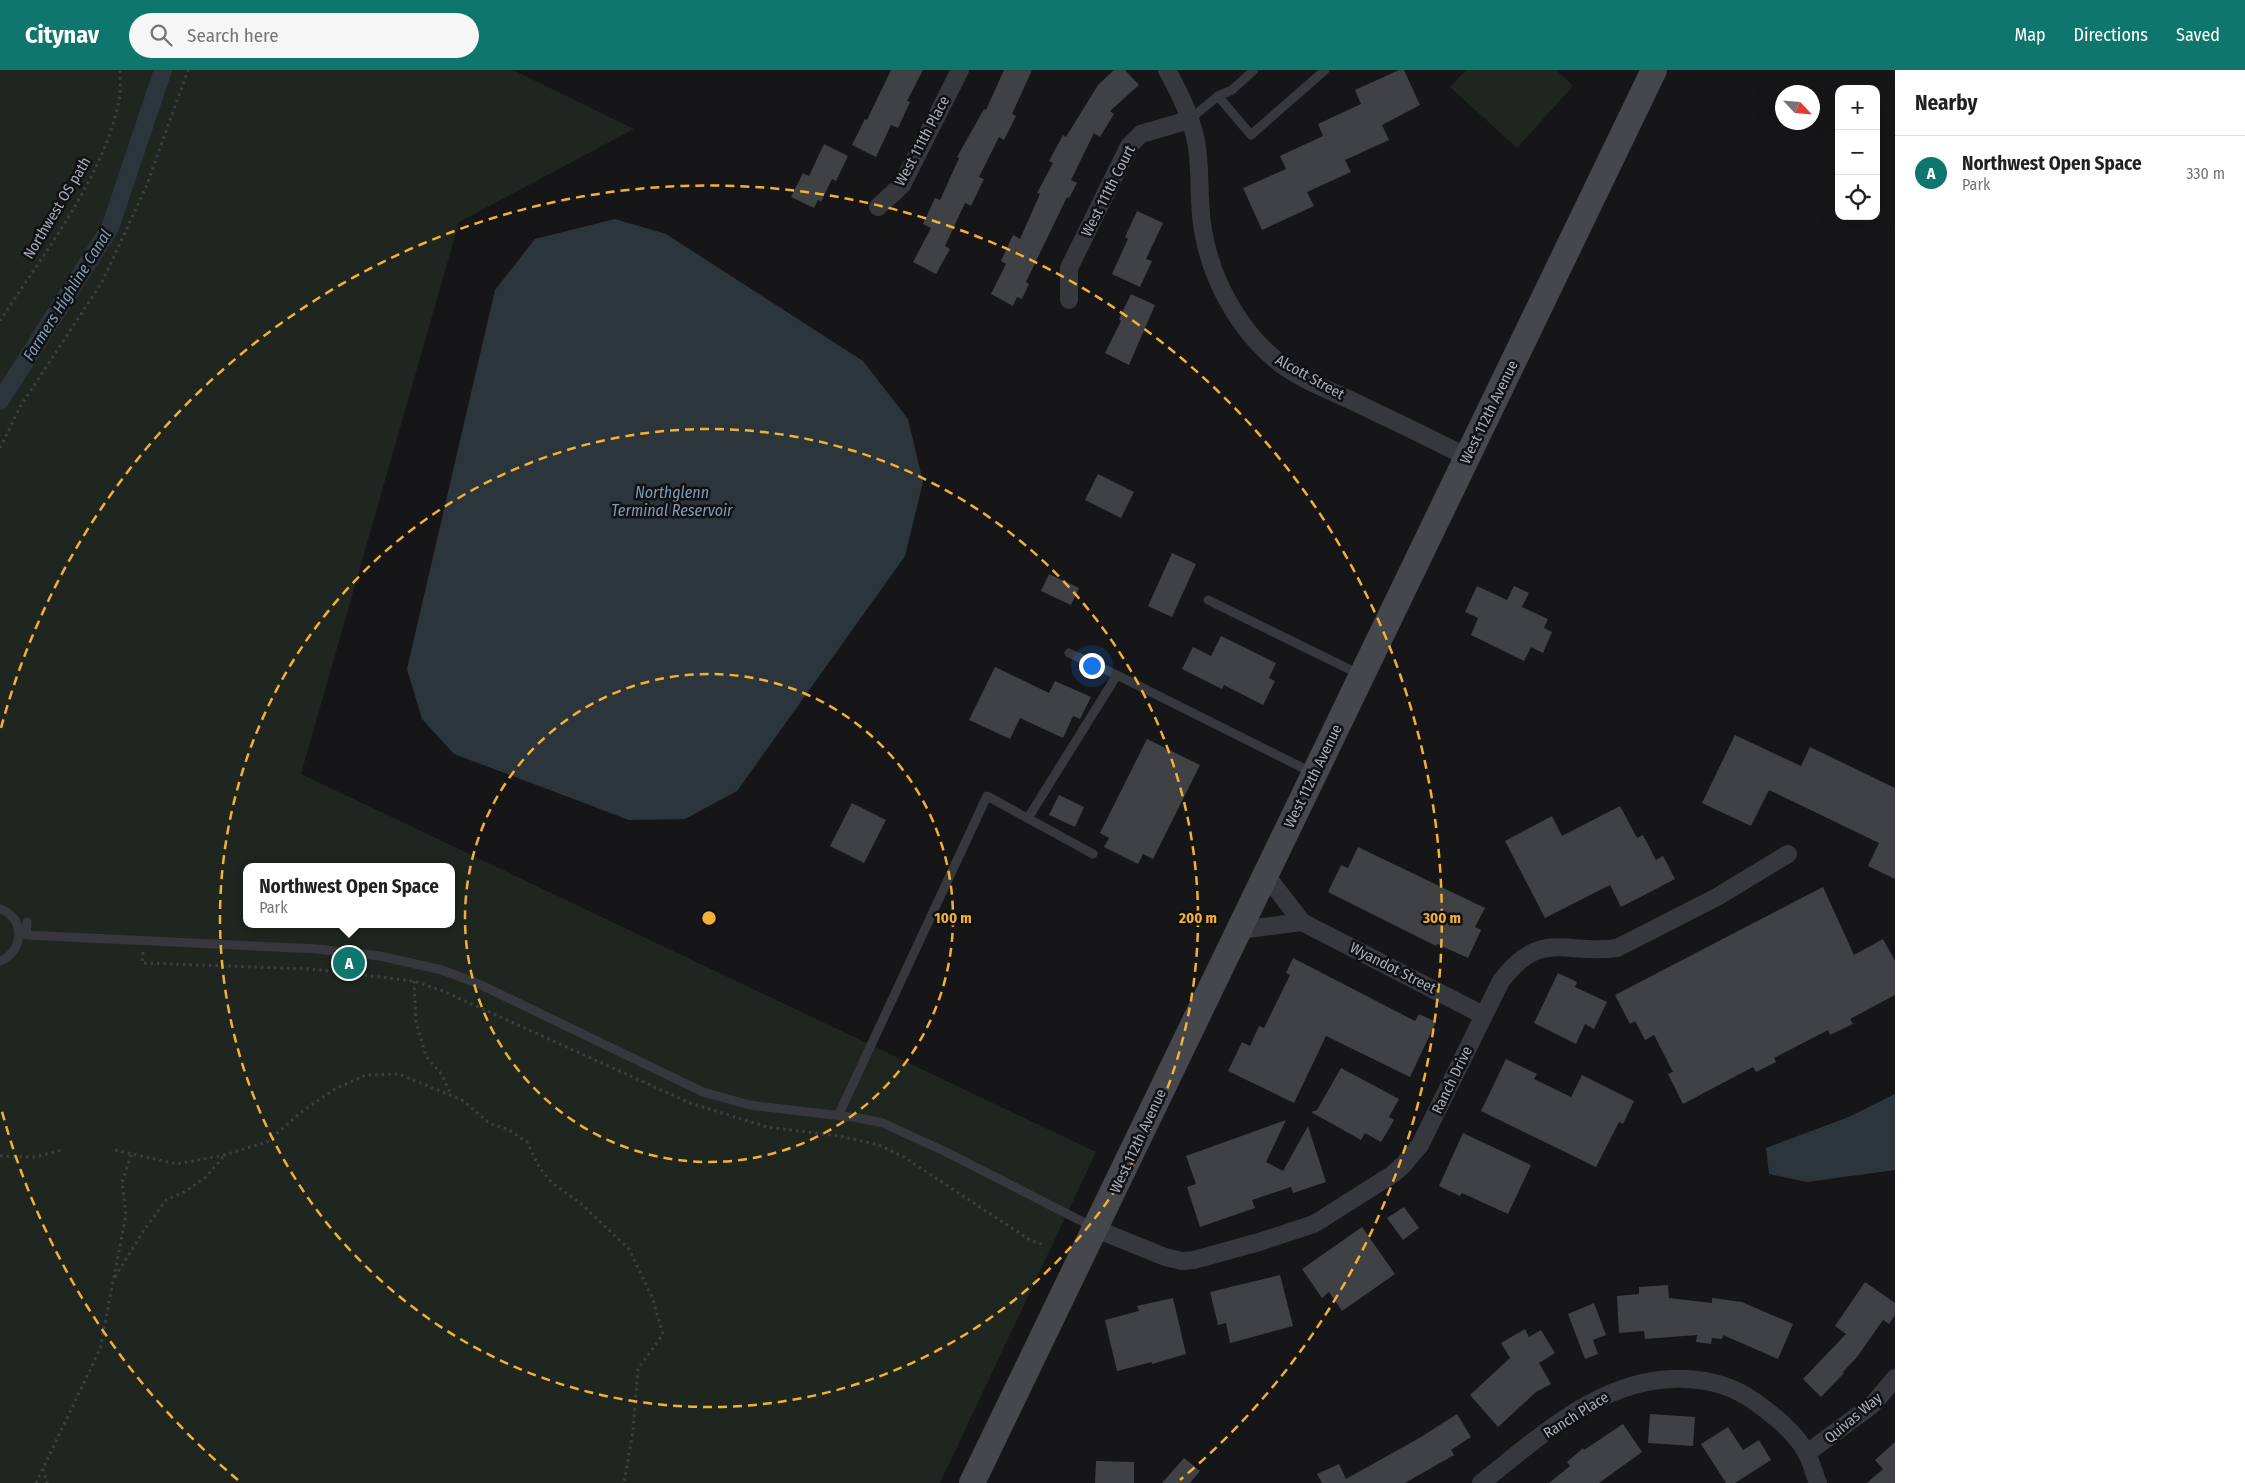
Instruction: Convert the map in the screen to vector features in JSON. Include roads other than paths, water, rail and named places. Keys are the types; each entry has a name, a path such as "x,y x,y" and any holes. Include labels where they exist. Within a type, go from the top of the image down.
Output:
{"main road":[{"name":"West 112th Avenue","path":"972,1483 1654,70"}],"street":[{"name":"West 111th Place","path":"878,207 902,185 960,70"},
{"name":"Alcott Street","path":"1166,70 1182,97 1196,146 1203,230 1208,253 1223,291 1240,319 1263,349 1282,366 1310,381 1467,457"},
{"name":"West 111th Court","path":"1069,300 1069,268 1129,146 1141,134 1189,120"},
{"name":"Ranch Drive","path":"1096,1229 1151,1253 1182,1261 1206,1258 1314,1224 1392,1174 1404,1164 1420,1145 1483,1015 1502,981 1514,966 1526,956 1555,946 1603,950 1617,948 1717,897 1788,854"},
{"name":"Wyandot Street","path":"1265,874 1302,922 1483,1015"},
{"path":"1238,930 1302,922"},
{"name":"Ranch Place","path":"1481,1483 1545,1434 1596,1399 1622,1387 1646,1380 1671,1378 1697,1379 1722,1385 1748,1397 1770,1412 1807,1454 1818,1483"},
{"name":"Quivas Way","path":"1807,1454 1872,1405 1895,1378"}],"lane":[{"path":"1189,120 1218,96 1232,90 1254,70"},
{"path":"1218,96 1251,135 1325,70"},
{"path":"1208,600 1362,675"},
{"path":"1069,653 1117,675 1314,774"},
{"path":"1028,818 1117,675"},
{"path":"838,1116 987,796 1093,854"},
{"path":"0,909 10,914 23,936"},
{"path":"0,961 10,956 15,950 23,936 27,922"},
{"path":"23,936 317,949 380,956 442,970 479,984 703,1092 750,1105 883,1123 948,1152 1096,1229"}],"water":[{"name":"Northglenn Terminal Reservoir","path":"615,219 666,234 863,361 908,419 923,482 905,556 737,791 685,819 629,820 454,754 422,719 407,669 495,290 535,239"},
{"path":"1895,1094 1895,1170 1807,1182 1769,1174 1766,1148 1851,1116"}],"waterway":[{"name":"Farmers Highline Canal","path":"0,401 110,228 163,70"}],"place":[{"name":"Northwest Open Space","path":"349,963"}]}
